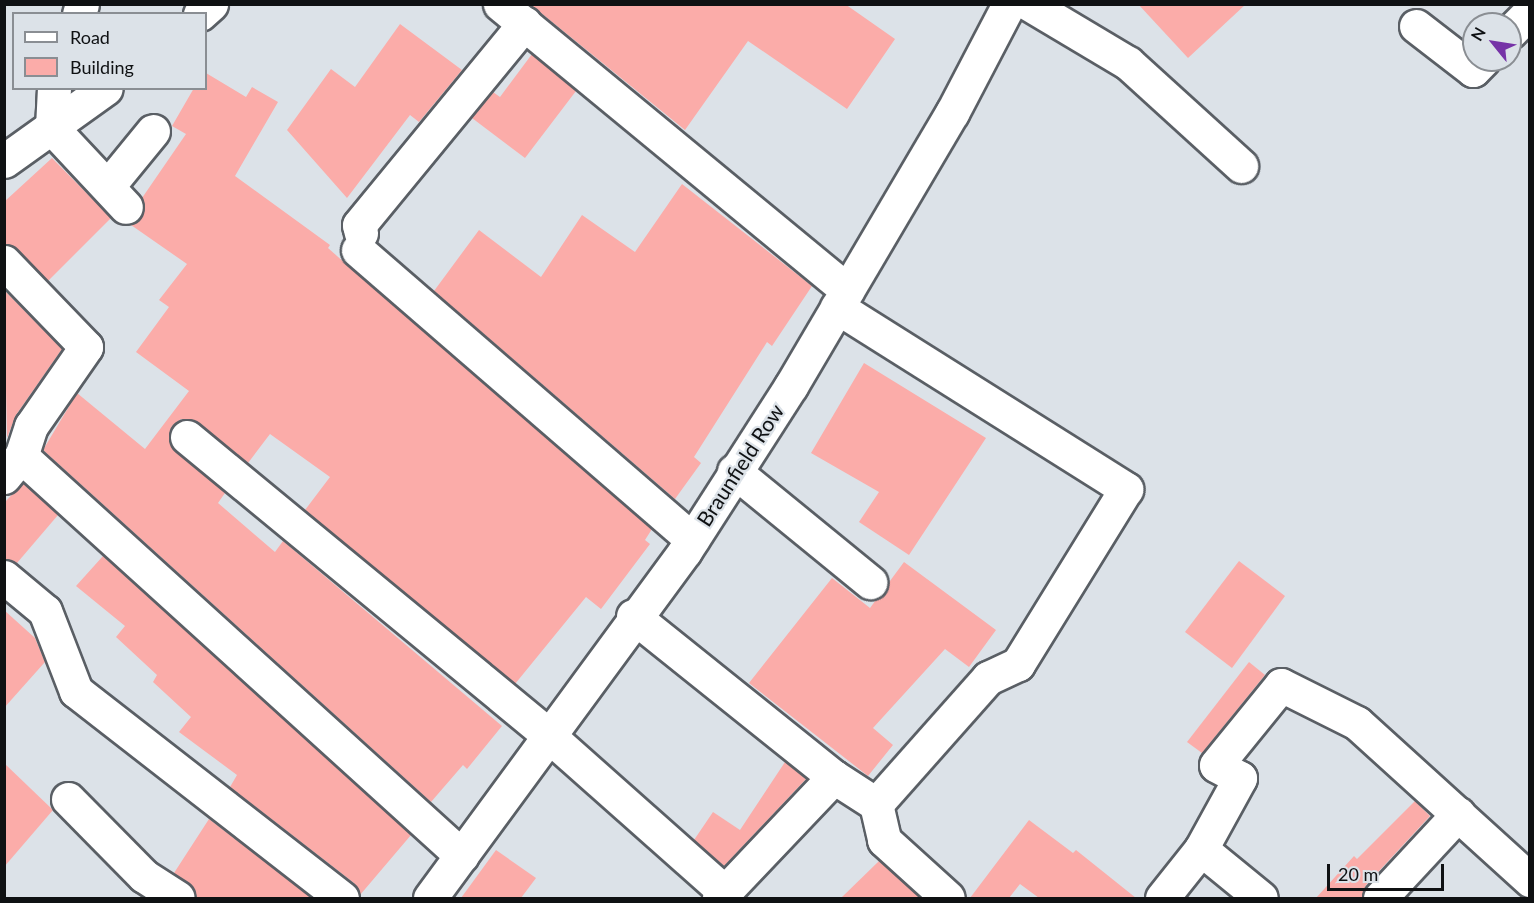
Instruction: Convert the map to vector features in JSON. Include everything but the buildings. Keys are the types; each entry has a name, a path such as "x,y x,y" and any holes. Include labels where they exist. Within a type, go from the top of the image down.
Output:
{"street":[{"name":"Braunfield Row","path":"430,898 633,616 692,539 842,298 952,113 1009,4"},
{"path":"1029,4 1128,63 1241,166"},
{"path":"692,539 360,241 359,225 512,14 842,298 1126,489 1018,664 988,678 876,804"},
{"path":"1416,26 1462,62"},
{"path":"54,90 52,128 117,196 153,131"},
{"path":"4,161 103,90"},
{"path":"4,262 86,347 31,426 13,467 462,856"},
{"path":"187,437 548,735 722,896 834,777"},
{"path":"734,471 870,582"},
{"path":"4,577 45,611 76,691 342,898"},
{"path":"633,616 834,777 876,804 885,840 948,898"},
{"path":"1162,898 1201,849 1240,778 1216,765 1281,685 1357,723 1530,880"},
{"path":"68,799 144,876 178,898"},
{"path":"1380,898 1458,814"},
{"path":"1201,849 1262,898"}]}
